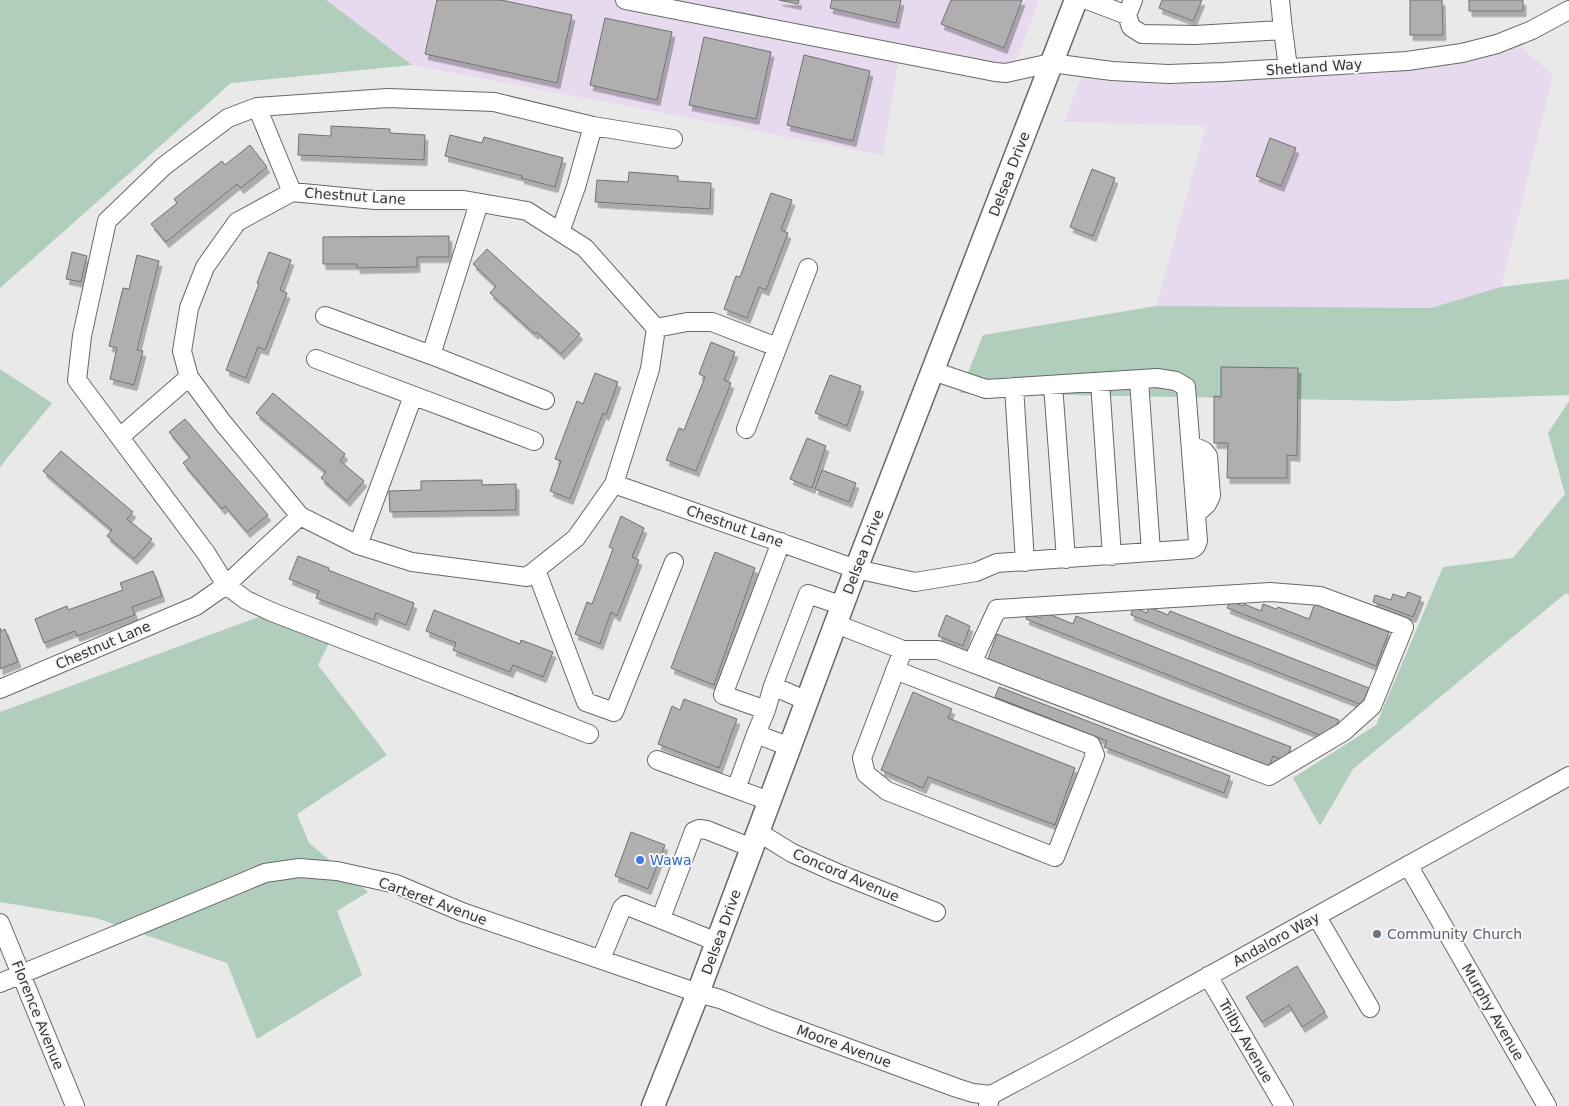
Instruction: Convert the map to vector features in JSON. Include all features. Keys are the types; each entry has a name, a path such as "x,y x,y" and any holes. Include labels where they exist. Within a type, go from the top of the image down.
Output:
{"main road":[{"name":"Delsea Drive","path":"653,1106 698,993 856,569 934,372 1076,0"}],"street":[{"path":"625,0 995,72 1006,73 1051,63"},
{"path":"1087,0 1130,8 1131,27 1142,34 1195,35 1283,29"},
{"path":"1280,0 1288,68"},
{"name":"Shetland Way","path":"1051,63 1149,74 1223,72 1407,61 1462,54 1497,44 1532,30 1569,10"},
{"path":"536,570 586,702 582,731 272,612 246,600 226,585 206,553 77,380 82,336 107,221 164,166 228,118 257,106 388,98 494,102 593,126 673,139"},
{"path":"257,106 292,192"},
{"path":"560,232 576,187 593,126"},
{"name":"Chestnut Lane","path":"292,192 375,200 464,200 479,203 527,211 585,248 656,328 650,369 614,484 576,538 527,577 412,562 358,545 300,516 223,423 189,377 182,351 189,308 204,266 236,222 292,192"},
{"path":"431,355 479,203"},
{"path":"746,429 808,268"},
{"path":"325,316 546,400"},
{"path":"656,328 687,322 712,322 778,347"},
{"path":"316,359 534,441"},
{"path":"934,372 986,389 1140,380 1151,552"},
{"path":"120,437 189,377"},
{"name":"Chestnut Lane","path":"614,484 856,569 915,582 976,572 997,564 1192,548 1196,546 1198,541 1186,387 1176,381 1157,378 1140,380"},
{"path":"1100,382 1112,556"},
{"path":"1053,385 1066,559"},
{"path":"1014,387 1025,562"},
{"path":"358,545 413,396"},
{"name":"Chestnut Lane","path":"0,689 196,606 226,585 300,516"},
{"path":"766,710 723,695 781,542"},
{"path":"586,702 614,712 674,562"},
{"path":"736,789 808,594 839,615 903,650 938,650 972,663 1268,776 1343,732 1372,706 1404,627 1320,596 1270,592 996,609 972,663"},
{"path":"895,670 1091,745 1095,755 1055,857 888,791 866,774 862,758 895,670 903,650"},
{"path":"773,686 807,701"},
{"path":"756,734 790,747"},
{"path":"657,760 770,801"},
{"name":"Andaloro Way","path":"990,1101 1208,976 1569,776"},
{"name":"Concord Avenue","path":"661,918 694,831 699,829 755,840 792,853 936,912"},
{"name":"Murphy Avenue","path":"1408,865 1547,1106"},
{"name":"Carteret Avenue","path":"0,983 265,873 298,868 337,871 396,884 462,912 698,993"},
{"path":"601,959 622,908 626,905 717,942"},
{"path":"1316,916 1370,1008"},
{"name":"Florence Avenue","path":"0,923 75,1106"},
{"name":"Trilby Avenue","path":"1208,976 1284,1106"},
{"name":"Moore Avenue","path":"698,993 720,999 974,1093 990,1101"}],"shaded area":[{"path":"326,0 1039,0 1011,74 900,52 883,155 412,65"},
{"path":"1514,41 1553,75 1501,287 1431,308 1156,306 1206,126 1064,122 1086,65 1376,67"}],"green space":[{"path":"0,0 326,0 412,65 231,83 0,288"},
{"path":"1569,279 1569,395 1394,401 960,393 983,335 1156,306 1431,308 1501,287"},
{"path":"0,369 52,403 0,467"},
{"path":"1569,401 1569,595 1566,593 1353,769 1320,826 1293,778 1376,725 1443,567 1513,558 1565,494 1548,433"},
{"path":"259,617 332,637 318,665 387,755 297,814 309,843 368,892 337,911 362,975 257,1039 227,963 96,918 0,902 0,712"}],"building":[{"path":"437,0 501,0 572,15 557,83 425,54"},
{"path":"779,0 799,0 798,4"},
{"path":"832,0 901,0 896,23 830,8"},
{"path":"951,0 1022,0 1004,48 941,24"},
{"path":"1162,0 1202,0 1193,21 1159,8"},
{"path":"1410,0 1442,0 1443,35 1410,35"},
{"path":"1469,0 1523,0 1523,11 1469,11"},
{"path":"605,18 672,32 657,100 590,85"},
{"path":"704,37 771,52 756,119 689,105"},
{"path":"804,55 870,71 853,141 787,125"},
{"path":"331,126 390,129 390,133 425,135 424,160 298,155 299,134 331,136"},
{"path":"450,135 482,143 484,137 563,158 555,187 521,178 522,176 445,156"},
{"path":"1270,138 1296,148 1281,186 1256,176"},
{"path":"250,145 267,167 241,188 237,184 166,242 151,224 177,203 174,199 222,161 225,165"},
{"path":"1092,169 1115,178 1093,236 1070,227"},
{"path":"629,172 678,176 678,181 711,183 710,209 595,202 597,180 628,182"},
{"path":"771,193 792,200 781,230 788,233 766,290 759,287 747,318 724,309 736,276 740,277"},
{"path":"449,236 449,257 417,257 417,267 357,268 357,264 323,264 323,237"},
{"path":"487,249 580,334 561,354 537,332 535,334 490,293 496,286 473,264"},
{"path":"72,252 87,256 81,282 66,279"},
{"path":"269,252 291,260 280,290 287,293 265,350 258,347 246,378 226,370 259,284 257,283"},
{"path":"137,255 159,261 137,350 143,351 134,385 110,379 117,348 109,346 123,288 129,289"},
{"path":"711,342 735,352 724,380 731,383 696,471 666,460 679,428 684,430 705,377 699,374"},
{"path":"1221,367 1298,368 1297,456 1287,455 1287,478 1227,478 1228,443 1214,443 1214,396 1221,397"},
{"path":"595,373 618,382 606,415 603,413 570,499 550,491 561,461 555,459 577,401 583,404"},
{"path":"830,375 861,386 847,426 815,413"},
{"path":"273,393 345,454 340,461 364,481 347,501 321,478 326,472 256,413"},
{"path":"185,419 268,515 247,532 225,506 222,509 183,463 190,457 169,432"},
{"path":"807,438 826,446 812,488 790,479"},
{"path":"61,451 133,512 127,519 152,539 134,559 107,536 112,530 43,471"},
{"path":"822,470 856,483 849,502 815,489"},
{"path":"482,480 482,485 516,484 516,510 390,512 389,491 421,490 421,481"},
{"path":"621,516 644,528 632,557 639,560 617,616 611,612 600,644 575,634 587,602 592,604 613,549 609,547"},
{"path":"715,552 755,568 714,685 671,668"},
{"path":"298,556 329,568 328,570 414,603 406,625 376,613 374,620 316,598 319,591 289,579"},
{"path":"153,571 162,596 132,607 135,615 77,636 75,631 44,643 35,619 67,606 68,610 123,590 120,583"},
{"path":"1408,592 1421,597 1413,617 1373,602 1375,595 1391,600 1393,594 1405,598"},
{"path":"1230,601 1261,611 1263,604 1276,609 1278,607 1309,619 1315,603 1389,632 1376,666 1227,608"},
{"path":"1133,607 1147,613 1149,607 1168,615 1170,611 1369,688 1362,705 1131,615"},
{"path":"434,610 520,644 521,640 553,652 543,677 513,665 510,672 453,650 456,643 426,631"},
{"path":"1044,612 1073,624 1076,616 1339,720 1334,732 1328,730 1325,737 1026,619 1028,614 1041,618"},
{"path":"946,615 970,626 963,646 938,636"},
{"path":"0,628 1,631 5,629 18,662 0,669"},
{"path":"997,634 1291,747 1286,761 1273,756 1269,767 988,659"},
{"path":"999,687 1230,776 1224,793 1104,747 1107,741 995,697"},
{"path":"913,692 952,709 948,718 1075,768 1055,825 928,777 923,788 881,770"},
{"path":"684,699 737,719 719,768 658,744 672,706 680,710"},
{"name":"Wawa","path":"631,832 665,845 648,889 615,876"},
{"path":"1297,966 1325,1012 1302,1027 1289,1005 1262,1022 1246,997"}],"place":[{"name":"Wawa","path":"640,860"},
{"name":"Community Church","path":"1377,934"}]}
